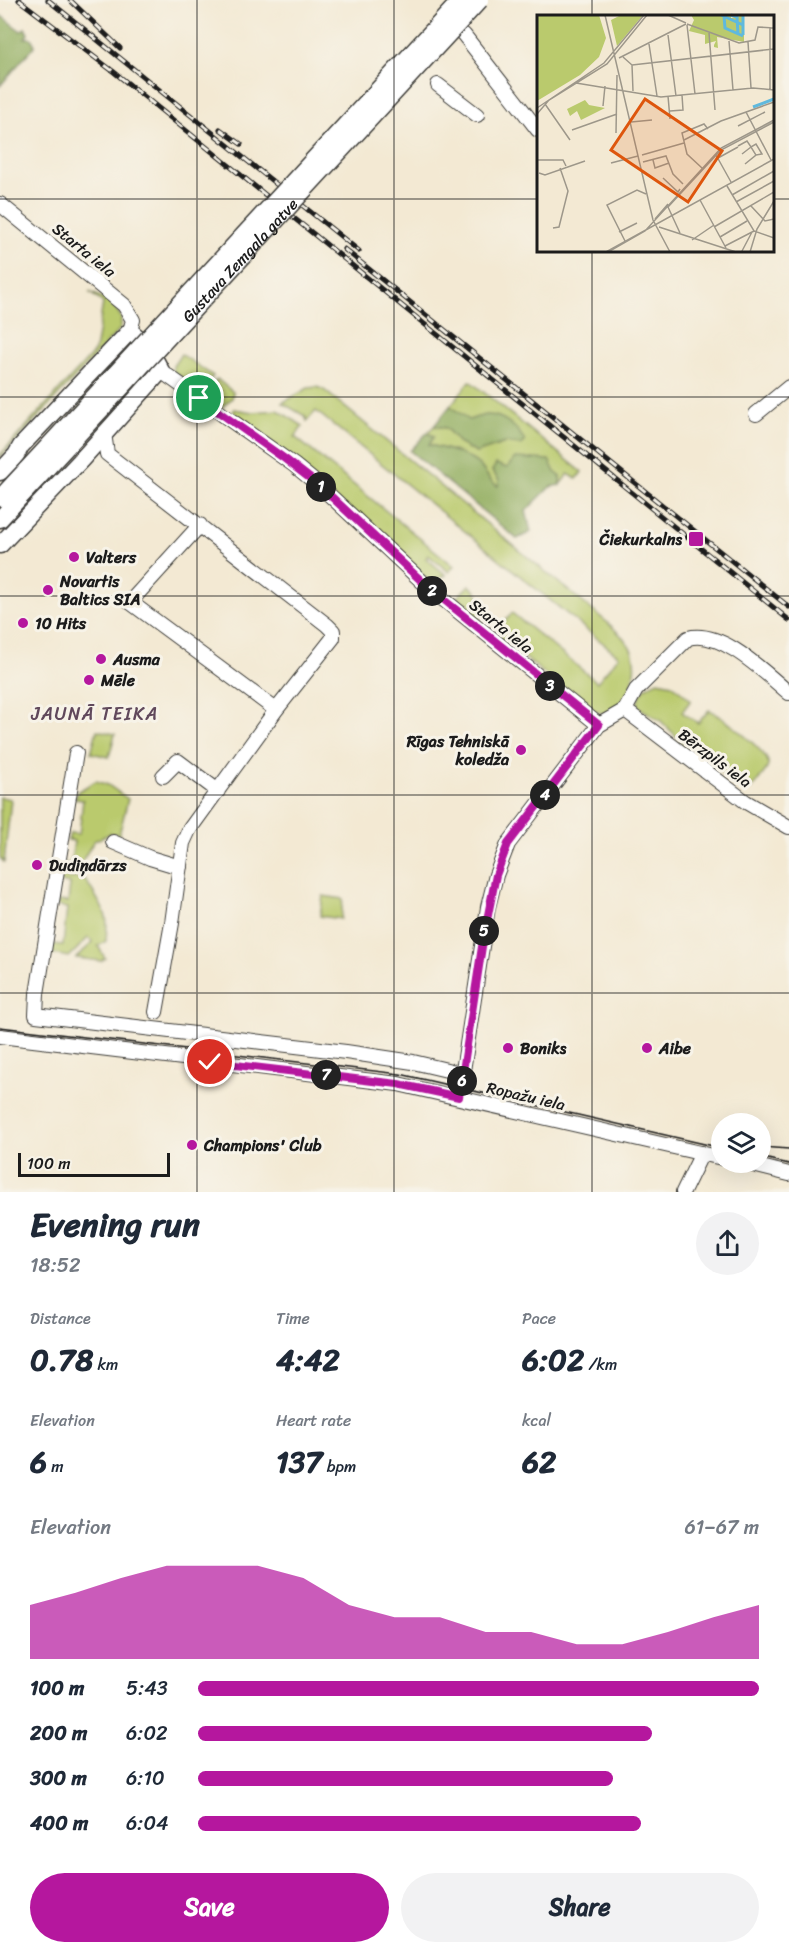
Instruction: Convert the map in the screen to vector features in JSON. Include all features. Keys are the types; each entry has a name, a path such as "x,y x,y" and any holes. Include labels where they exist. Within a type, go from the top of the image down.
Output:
{"main road":[{"name":"Gustava Zemgala gatve","path":"0,519 32,473 461,0"},
{"name":"Gustava Zemgala gatve","path":"0,498 32,473 480,0"},
{"path":"0,472 21,446 130,332 148,346 161,371 0,545"}],"street":[{"path":"441,14 464,35 537,129"},
{"path":"438,85 477,115"},
{"name":"Starta iela","path":"0,204 124,305 133,320 130,332"},
{"name":"Starta iela","path":"161,371 321,487 428,587 599,725"},
{"path":"756,414 789,387"},
{"path":"224,416 234,404"},
{"path":"104,433 106,454 200,525 333,631 333,638 276,710 189,830 183,843 156,1012"},
{"path":"82,459 106,454"},
{"path":"200,525 130,602 276,710"},
{"path":"459,1097 483,940 496,875 508,844 599,725 625,710 636,690 688,638 696,636 714,639 739,653 757,665 789,693"},
{"name":"Bērzpils iela","path":"625,710 746,802 789,827"},
{"path":"76,753 37,994 36,1015 346,1052 413,1062 464,1074"},
{"path":"163,776 178,761 218,791"},
{"path":"113,842 150,858 180,867"},
{"name":"Ropažu iela","path":"0,1036 398,1084 711,1155"},
{"path":"683,1192 702,1153"},
{"path":"771,1170 789,1174"}],"green space":[{"path":"0,15 21,31 25,28 28,34 25,38 31,38 35,45 0,86"},
{"path":"89,292 116,304 115,307 121,317 121,328 0,458 0,455 95,351 103,303"},
{"path":"181,354 213,376 199,393 173,371 173,366"},
{"path":"217,379 233,392 232,398 222,407 204,396"},
{"path":"470,381 582,472 577,479 568,474 560,485 560,476 507,468 492,471 499,480 498,486 479,465 468,457 429,445 434,436 427,433 434,426 446,428 460,444 476,453 505,443 520,445 488,415 469,420 450,406"},
{"path":"317,387 324,390 622,636 632,651 634,669 630,689 619,705 603,713 589,710 498,636 498,629 512,613 597,682 619,656 316,411 307,421 305,416 282,403 308,388"},
{"path":"450,406 469,420 488,415 499,417 510,423 525,442 521,445 505,443 476,453 460,444 446,428 434,426"},
{"path":"234,409 253,412 278,410 303,426 295,437 454,566 449,572 428,555 426,558 446,575 428,581 233,416"},
{"path":"427,433 434,436 429,445 468,457 479,465 489,479 498,486 499,480 492,471 496,464 507,468 515,458 549,460 555,472 560,476 560,485 550,487 526,511 531,532 517,539 410,451"},
{"path":"469,585 482,601 481,616 478,621 454,601"},
{"path":"658,681 672,684 691,700 682,712 698,723 709,710 733,726 759,750 768,762 768,766 753,787 747,790 688,748 661,721 638,707 643,691"},
{"path":"97,730 115,734 109,757 91,753"},
{"path":"96,781 108,785 128,799 119,835 111,833 94,841 76,871 62,869 64,863 71,864 74,841 68,840 70,833 79,834 83,800 75,799 78,791"},
{"path":"0,797 11,799 4,862 0,858"},
{"path":"61,877 85,879 102,907 107,926 106,941 98,946 105,958 101,961 76,958 93,942 88,938 69,957 52,954 53,944 63,945 67,908 57,906 58,901 68,902 70,884 60,882"},
{"path":"323,896 343,899 341,919 320,916"}],"tram line":[{"path":"0,1027 400,1074 711,1145"},
{"path":"771,1148 789,1149"},
{"path":"771,1160 789,1164"}],"railway":[{"path":"19,0 114,72 789,620"},
{"path":"48,0 359,251"},
{"path":"70,0 120,48"},
{"path":"220,129 241,144"},
{"path":"344,249 789,607"}],"place":[{"name":"Čiekurkalns","path":"696,539"},
{"name":"Valters","path":"74,557"},
{"name":"Novartis Baltics SIA","path":"48,590"},
{"name":"10 Hits","path":"23,623"},
{"name":"Ausma","path":"101,659"},
{"name":"Mēle","path":"89,680"},
{"name":"Rīgas Tehniskā koledža","path":"521,750"},
{"name":"Dudiņdārzs","path":"37,865"},
{"name":"Boniks","path":"508,1048"},
{"name":"Aibe","path":"647,1048"},
{"name":"Champions' Club","path":"192,1145"}],"district":[{"name":"JAUNĀ TEIKA","path":"95,714"}],"route":[{"path":"199,398 321,487 409,571 599,725 508,844 496,875 488,907 459,1097 398,1084 210,1062"}]}
